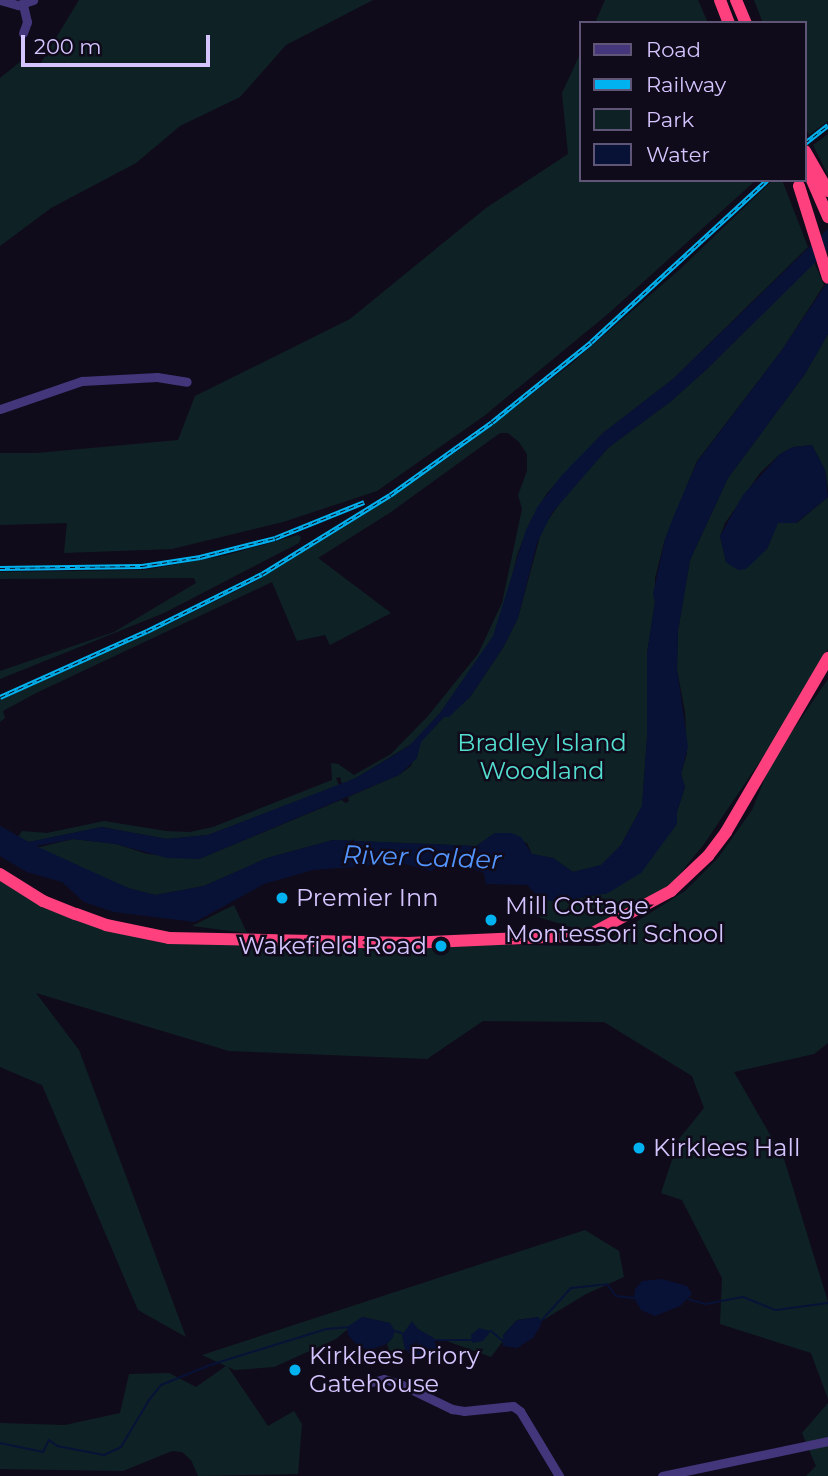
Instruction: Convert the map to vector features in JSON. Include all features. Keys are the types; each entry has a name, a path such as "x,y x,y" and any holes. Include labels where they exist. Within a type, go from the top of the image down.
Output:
{"highway":[{"path":"720,0 728,21"},
{"path":"736,0 745,21"},
{"path":"807,155 828,191"},
{"path":"807,169 828,217"},
{"path":"798,183 828,253"},
{"path":"798,183 828,278"},
{"path":"0,874 43,901 76,914 106,925 169,937 408,943 589,935 671,891 700,866 726,832 828,658"},
{"path":"810,691 828,673"}],"street":[{"path":"0,0 28,2 27,22 23,33"},
{"path":"0,409 82,381 157,377 187,382"},
{"path":"372,1382 384,1379 400,1384 464,1411 513,1406 520,1411 559,1476"},
{"path":"662,1476 828,1441"}],"green space":[{"path":"79,0 373,0 286,45 240,97 180,126 136,163 51,208 0,246 0,78 20,62 39,66"},
{"path":"605,0 698,0 707,21 596,21"},
{"path":"754,0 828,0 828,121 809,135 807,21 762,21"},
{"path":"580,54 580,182 754,182 609,313 484,416 377,491 283,522 172,549 64,553 67,523 0,525 0,453 37,453 178,440 195,396 350,319 486,208 568,154 562,93"},
{"path":"828,134 828,175 813,145"},
{"path":"771,182 783,182 808,247 673,379 603,433 547,493 530,522 517,555 505,607 494,636 440,713 413,743 356,778 342,784 340,777 336,778 339,785 208,835 167,839 102,827 29,842 18,837 22,831 47,833 104,821 166,831 190,832 213,827 332,780 331,763 338,764 354,775 391,754 428,716 478,654 502,603 522,509 518,495 527,471 527,454 519,442 508,433 500,433 391,512 318,558 391,613 330,645 325,635 297,641 272,582 36,693 3,711 5,718 0,722 0,699 171,623 254,582 387,500 463,447 571,364 679,270"},
{"name":"Bradley Island Woodland","path":"814,262 824,285 782,350 697,461 665,539 655,578 655,602 647,653 647,738 642,806 621,845 601,865 573,872 553,858 532,854 527,843 495,833 476,846 333,840 267,858 204,886 155,895 128,888 36,848 73,839 116,844 147,854 199,859 341,800 346,803 349,801 348,797 399,775 411,766 420,742 444,717 470,697 504,646 518,618 542,529 562,500 608,448 670,402 707,369"},
{"path":"828,334 828,490 825,470 812,445 793,447 780,454 760,473 725,523 720,536 726,562 767,549 778,522 797,523 828,497 828,649 777,736 704,844 674,881 652,897 583,931 526,913 522,904 526,895 557,902 608,893 677,824 677,812 685,787 681,774 687,754 685,712 677,669 678,631 690,560 728,478 805,374"},
{"path":"298,535 301,537 299,543 164,613 0,679 0,671 114,632 196,583 194,578 0,579 0,572 144,570 227,555"},
{"path":"828,679 828,1043 814,1054 734,1072 784,1159 828,1302 828,1399 811,1353 720,1324 722,1278 682,1200 661,1193 679,1139 704,1108 692,1076 604,1022 483,1021 427,1059 229,1051 36,993 79,1050 186,1337 138,1310 42,1085 0,1067 0,881 46,907 177,941 598,946 685,891 718,858 752,810 772,761"},
{"path":"234,905 247,933 192,926"},
{"path":"585,1230 619,1251 624,1277 586,1294 540,1322 538,1317 517,1320 503,1335 503,1341 491,1357 444,1340 434,1340 418,1329 402,1335 405,1349 401,1356 389,1350 387,1344 393,1337 390,1323 362,1317 336,1339 274,1367 235,1370 228,1367 268,1426 294,1411 302,1424 298,1474 198,1476 191,1460 182,1452 172,1451 123,1471 0,1469 0,1423 65,1425 120,1413 129,1374 169,1373 196,1387 226,1366 202,1355"},
{"path":"828,1403 828,1476 806,1476 816,1466 802,1433"}],"water":[{"name":"River Calder","path":"828,229 828,250 707,369 670,402 608,448 552,513 537,543 518,618 504,646 470,697 449,717 444,717 421,742 417,758 399,775 199,859 167,858 116,844 73,839 36,846 128,888 155,895 204,886 267,858 333,840 476,846 495,833 511,833 521,837 532,854 553,858 573,872 601,865 621,845 642,806 647,738 647,653 655,602 653,594 665,539 675,513 697,462 782,350 828,281 828,334 805,374 728,478 690,560 678,631 677,669 688,747 681,774 685,787 677,812 677,824 641,873 608,893 557,902 541,899 527,885 486,884 484,873 462,865 441,865 431,871 402,863 313,870 264,884 195,922 114,912 84,902 62,882 27,872 0,856 0,826 29,842 101,827 167,839 208,835 356,778 409,746 440,713 493,636 526,530 538,506 562,475 603,433 673,379"},
{"path":"812,445 825,470 828,497 796,523 778,523 767,549 746,569 738,570 730,565 726,562 720,536 743,495 780,454 793,447"},
{"path":"662,1279 687,1286 692,1294 680,1306 655,1316 641,1310 634,1298 635,1289 642,1281"},
{"path":"362,1317 390,1323 395,1331 393,1337 387,1344 369,1350 357,1345 348,1335 347,1327"},
{"path":"539,1317 541,1325 533,1338 517,1348 503,1346 503,1335 517,1320"},
{"path":"412,1321 418,1329 434,1338 437,1351 418,1361 405,1349 402,1335"},
{"path":"479,1328 491,1331 483,1341 472,1343 471,1335"}],"waterway":[{"path":"540,1322 571,1288 607,1284 616,1296 634,1298"},
{"path":"688,1299 706,1304 743,1297 776,1310 828,1303"},
{"path":"0,1443 43,1452 49,1440 57,1446 104,1455 121,1447 161,1385 210,1365 326,1329 347,1327"},
{"path":"395,1331 402,1333"},
{"path":"491,1331 503,1341"},
{"path":"434,1340 471,1340"}],"railway":[{"path":"807,141 828,125"},
{"path":"0,697 147,631 262,574 390,495 492,422 591,342 765,182"},
{"path":"0,568 142,566 200,557 275,538 364,502"}],"place":[{"name":"Premier Inn","path":"282,898"},
{"name":"Mill Cottage Montessori School","path":"491,920"},
{"name":"Wakefield Road","path":"441,946"},
{"name":"Kirklees Hall","path":"639,1148"},
{"name":"Kirklees Priory Gatehouse","path":"295,1370"}]}
